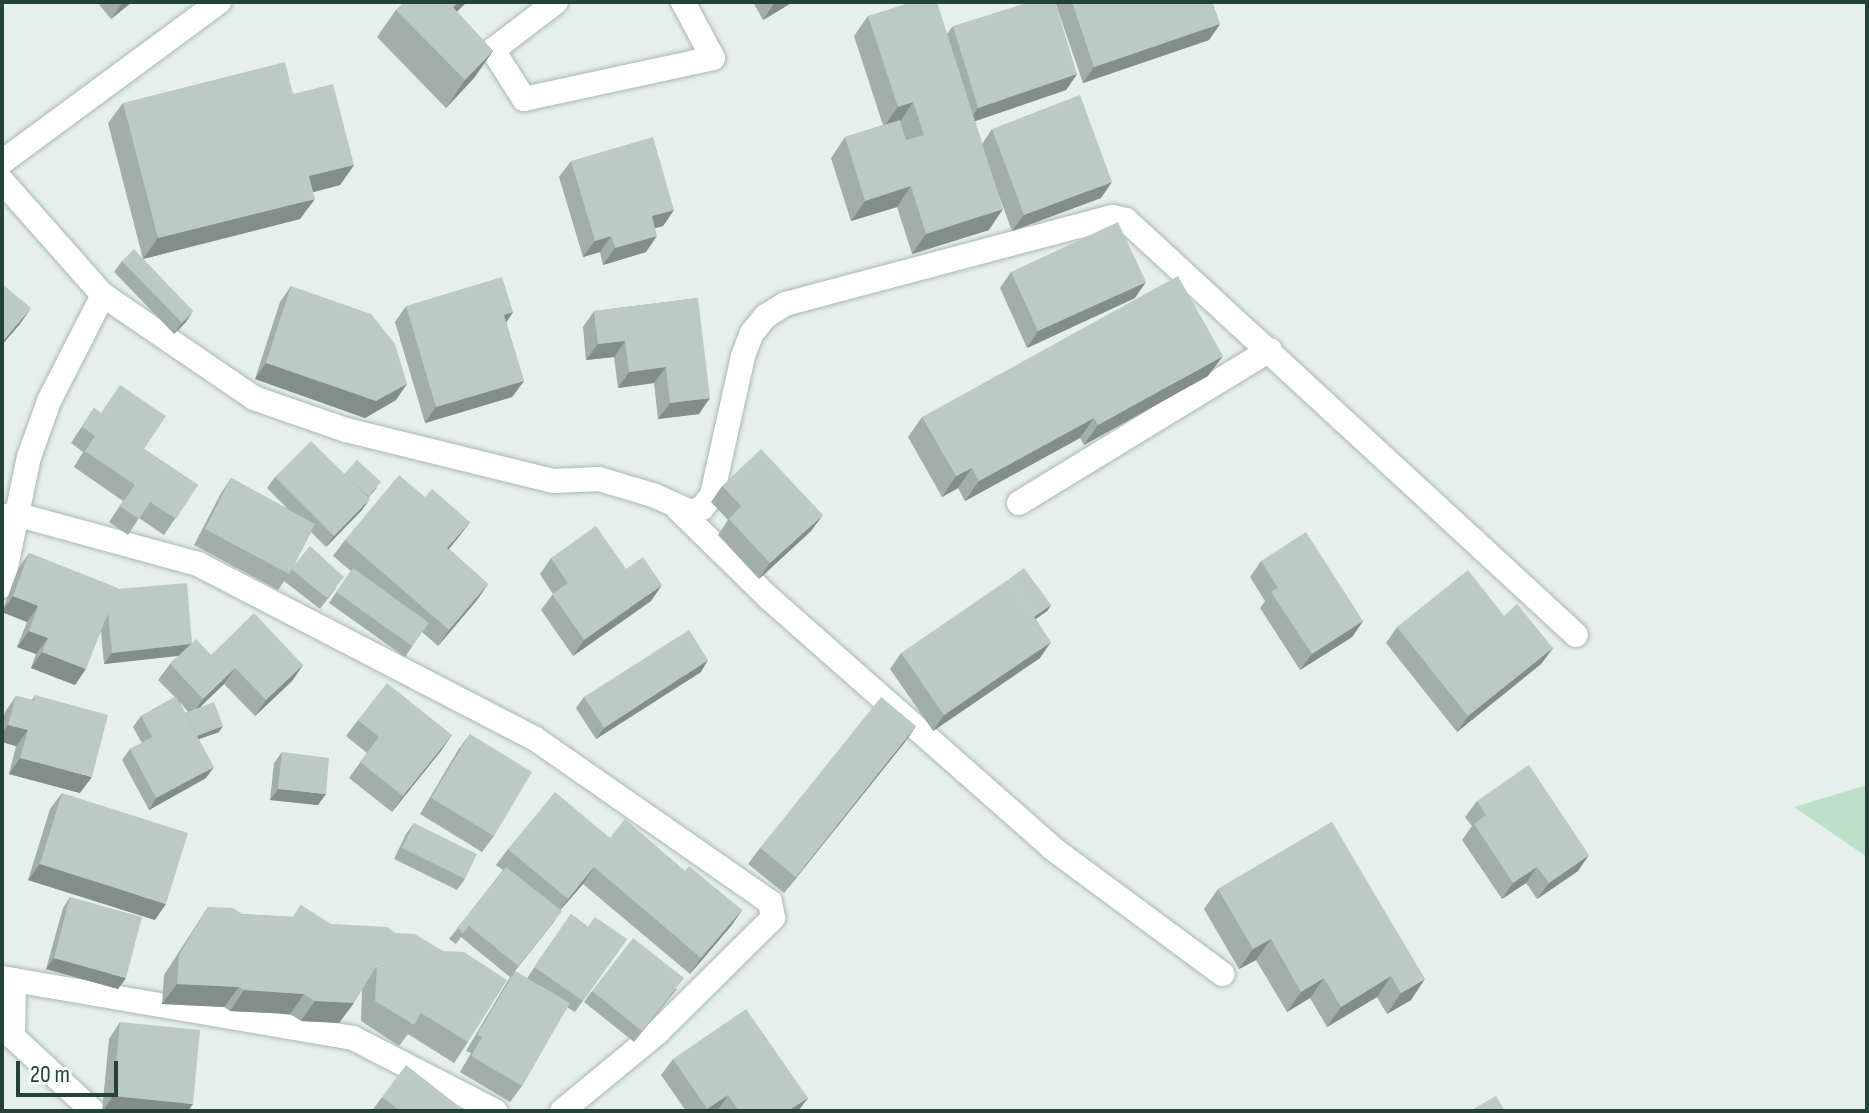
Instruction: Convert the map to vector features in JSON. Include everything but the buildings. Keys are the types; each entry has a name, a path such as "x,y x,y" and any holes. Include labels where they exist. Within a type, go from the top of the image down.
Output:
{"street":[{"path":"2,162 219,2"},
{"path":"556,2 493,50 524,99 713,58 683,2"},
{"path":"2,181 103,295 254,398 346,430 554,481 599,479 653,495 678,509 770,599 1052,848 1222,974"},
{"path":"678,509 691,512 702,508 712,495 735,384 752,333 766,316 800,300 1113,217 1139,228 1576,635"},
{"path":"2,586 8,516 49,401 103,295"},
{"path":"1019,503 1270,350"},
{"path":"8,516 198,564 534,738 770,902 773,918 658,1032 562,1111"},
{"path":"93,1111 13,1037 8,979 353,1038 495,1111"}],"green space":[{"path":"1867,785 1867,857 1794,807"}]}
